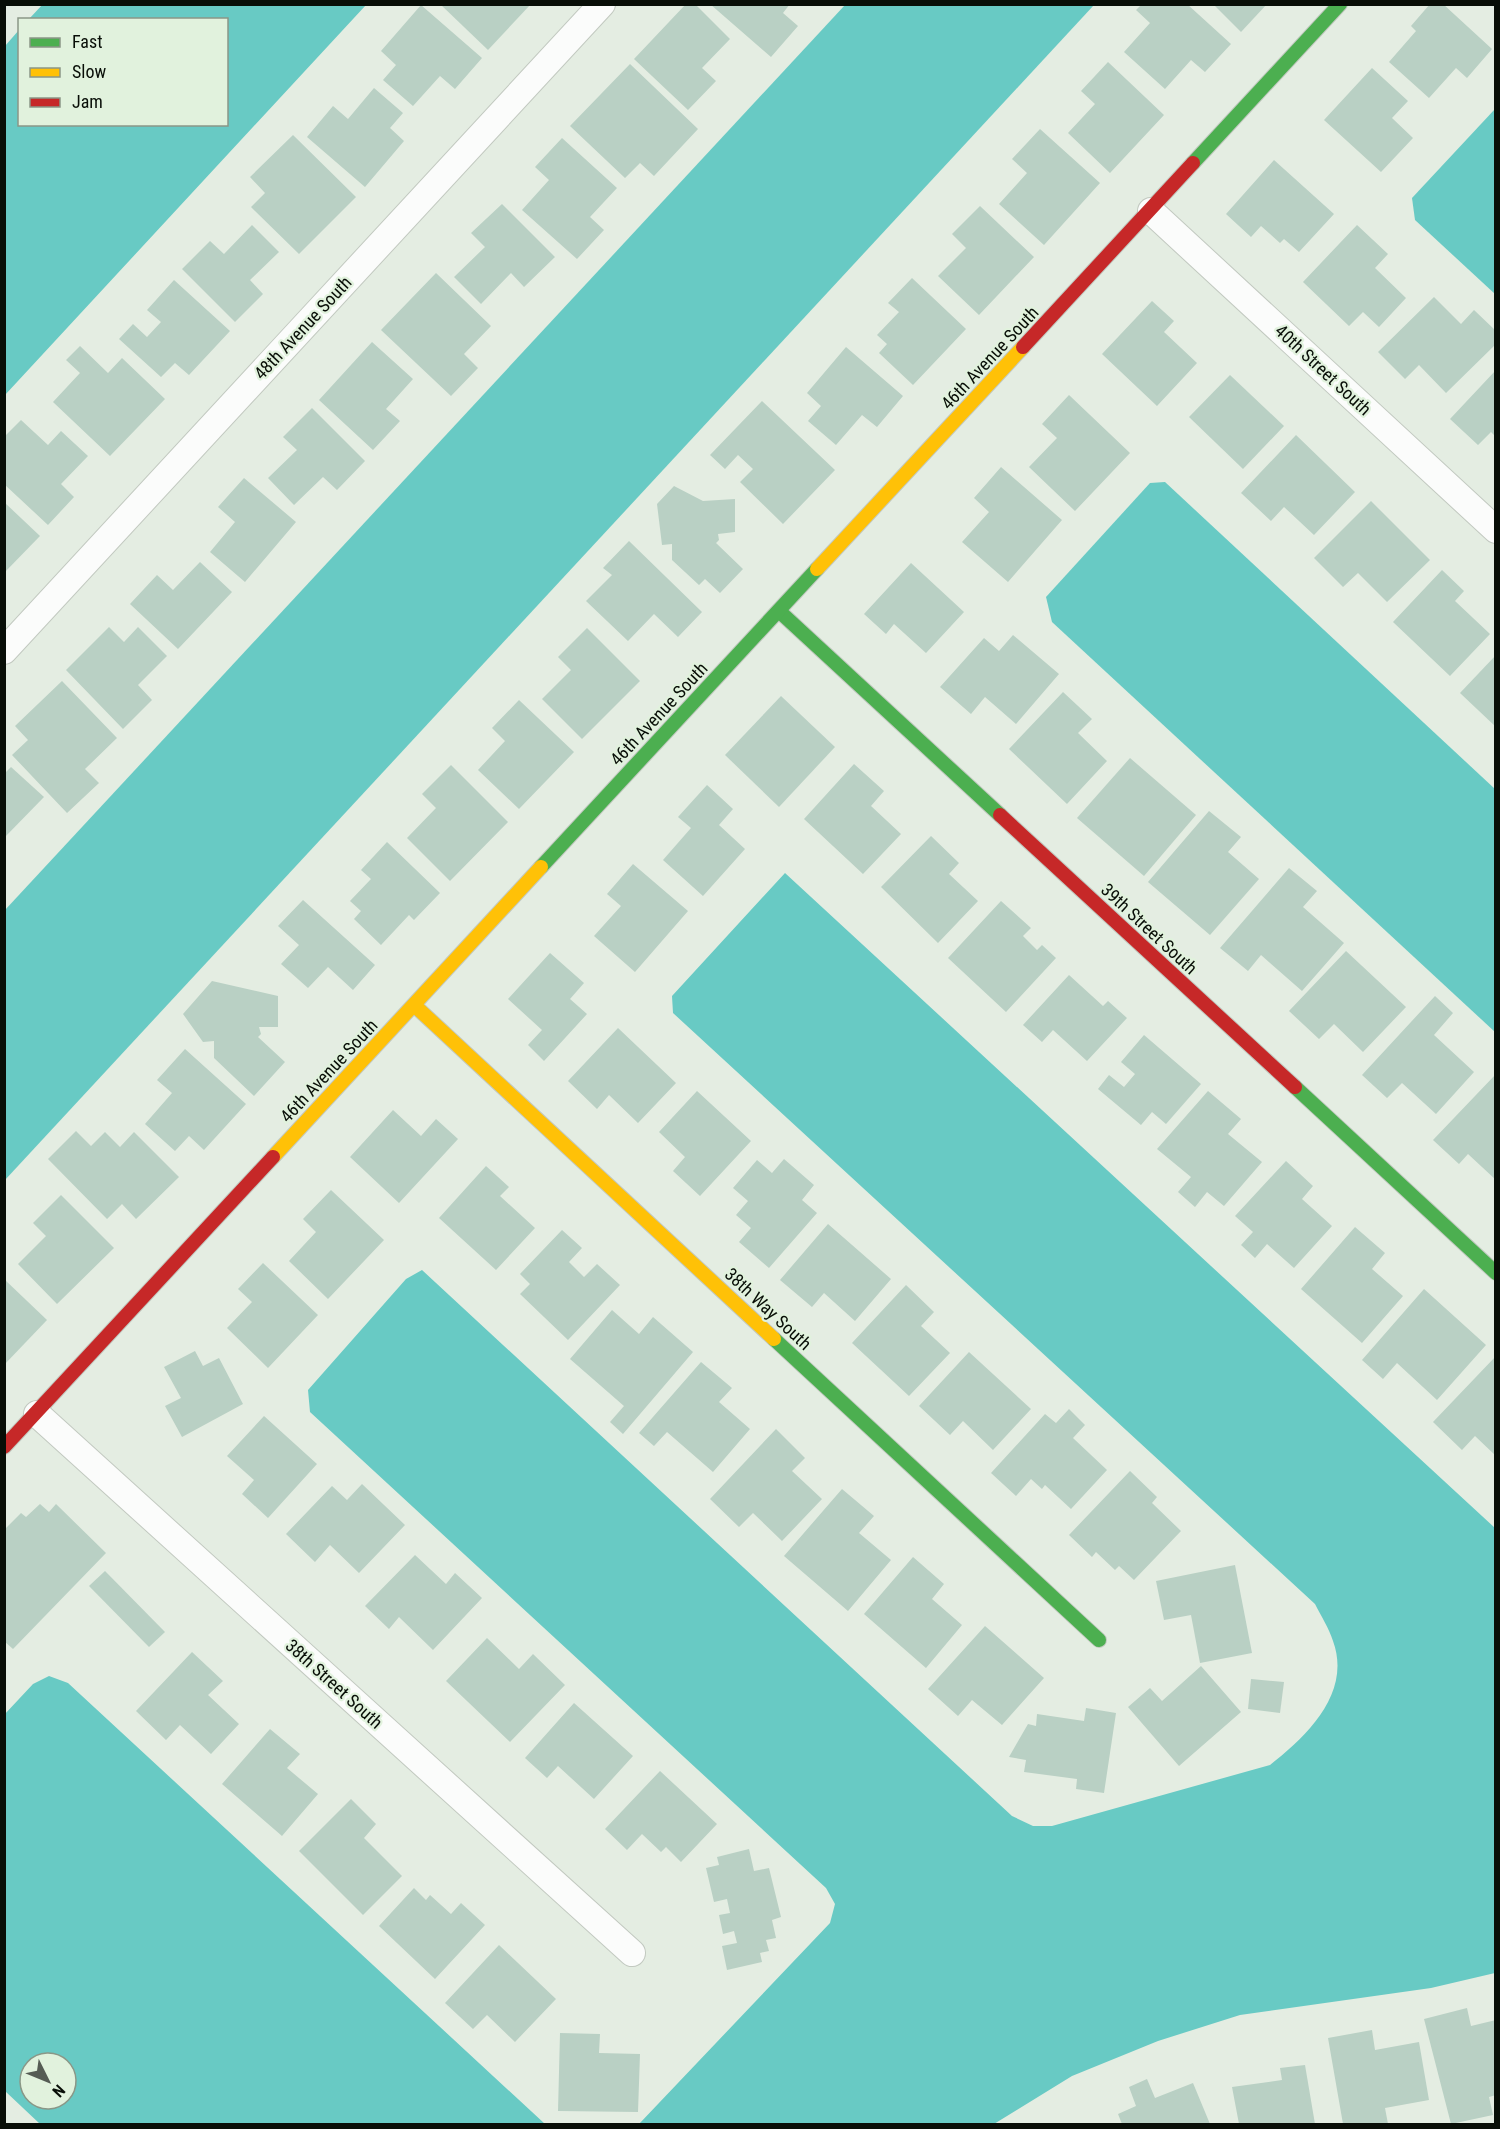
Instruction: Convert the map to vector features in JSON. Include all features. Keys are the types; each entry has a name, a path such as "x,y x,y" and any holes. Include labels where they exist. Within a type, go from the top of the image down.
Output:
{"street":[{"name":"48th Avenue South","path":"4,651 602,4"},
{"name":"46th Avenue South","path":"4,1447 1151,211 1340,4"},
{"name":"40th Street South","path":"1151,211 1496,530"},
{"name":"39th Street South","path":"779,611 1496,1273"},
{"name":"38th Way South","path":"414,1005 1099,1640"},
{"name":"38th Street South","path":"37,1414 632,1953"}],"water":[{"path":"43,4 366,5 5,395 5,46 18,31 18,126 228,126 228,18 30,18"},
{"path":"845,5 1094,5 5,1180 5,910"},
{"path":"1495,109 1495,294 1415,220 1412,198"},
{"path":"1165,482 1495,789 1495,1032 1052,622 1046,597 1150,483"},
{"path":"785,873 1495,1528 1495,1973 1431,1988 1240,2015 1158,2041 1072,2076 994,2124 639,2124 830,1923 835,1904 826,1888 310,1412 308,1390 406,1279 422,1270 1012,1816 1033,1826 1052,1826 1270,1765 1311,1727 1331,1695 1336,1678 1337,1660 1333,1641 1315,1604 673,1013 672,996"},
{"path":"49,1676 68,1683 545,2124 40,2124 26,2111 78,2111 78,2051 18,2051 18,2103 5,2091 4,1715 33,1684"}],"building":[{"path":"440,4 531,4 488,50"},
{"path":"686,4 695,4 730,39 702,68 716,81 688,110 634,59"},
{"path":"710,4 790,4 783,13 798,26 771,57"},
{"path":"1142,4 1187,4 1231,44 1205,72 1191,60 1165,89 1124,52 1150,23 1136,10"},
{"path":"1213,4 1267,4 1241,32"},
{"path":"1430,4 1443,4 1492,49 1467,78 1456,68 1429,98 1389,62 1416,31 1411,26"},
{"path":"421,5 482,58 455,89 440,76 413,106 383,80 396,65 381,51"},
{"path":"1108,62 1164,115 1110,173 1068,133 1095,104 1081,91"},
{"path":"630,64 698,129 654,176 640,163 625,178 570,126"},
{"path":"1372,68 1408,101 1392,118 1413,138 1381,172 1324,120"},
{"path":"374,88 403,113 390,128 404,141 365,187 307,137 333,106 348,119"},
{"path":"1040,129 1100,183 1044,245 999,204 1027,173 1012,159"},
{"path":"293,135 356,197 299,254 251,207 265,193 250,177"},
{"path":"562,138 617,188 590,217 604,230 577,259 522,210 549,180 535,167"},
{"path":"1274,160 1334,214 1299,252 1284,239 1280,243 1261,226 1251,237 1226,214"},
{"path":"502,204 555,257 524,287 511,273 481,304 454,277 485,247 471,233"},
{"path":"980,206 1034,257 979,315 938,276 966,248 952,234"},
{"path":"252,225 279,252 250,280 263,294 235,322 182,269 210,241 224,254"},
{"path":"1357,225 1388,254 1375,268 1406,298 1379,327 1363,312 1349,326 1303,282"},
{"path":"436,273 491,326 464,354 478,368 451,396 381,330"},
{"path":"912,278 966,329 913,385 879,353 887,344 877,335 899,312 888,303"},
{"path":"174,280 230,331 189,375 175,363 161,377 119,339 133,324 147,337 161,322 147,310"},
{"path":"1434,297 1461,324 1474,310 1496,331 1496,344 1446,393 1419,365 1405,379 1378,352"},
{"path":"1152,301 1174,321 1164,332 1197,363 1157,406 1102,354"},
{"path":"372,342 413,379 386,409 400,421 373,450 319,400"},
{"path":"80,346 108,373 122,358 165,399 110,456 53,402 80,373 66,360"},
{"path":"846,347 903,396 877,427 862,415 836,445 808,421 821,406 807,393"},
{"path":"1496,370 1496,437 1491,432 1478,445 1450,419"},
{"path":"1230,375 1284,426 1243,469 1189,417"},
{"path":"1069,395 1130,453 1075,511 1029,467 1057,438 1042,424"},
{"path":"762,401 835,470 783,524 740,482 753,469 738,455 725,469 710,455"},
{"path":"312,408 365,461 337,490 323,477 294,505 268,478 297,450 283,437"},
{"path":"21,420 48,445 61,431 88,456 61,484 74,497 48,525 4,484 4,437"},
{"path":"1296,435 1355,492 1314,535 1284,507 1271,521 1241,493"},
{"path":"1001,467 1062,520 1008,582 962,542 989,512 974,498"},
{"path":"244,478 296,522 245,582 210,552 235,522 218,507"},
{"path":"674,486 703,501 735,499 735,532 718,534 719,540 716,543 743,569 720,593 705,579 699,585 672,560 672,544 662,545 657,504"},
{"path":"1371,501 1430,560 1387,602 1358,573 1343,587 1314,558"},
{"path":"4,502 40,536 4,573"},
{"path":"629,541 702,612 678,637 654,614 628,641 586,601 612,575 603,568"},
{"path":"200,562 232,592 178,649 130,604 157,575 173,590"},
{"path":"911,563 964,612 926,653 894,624 886,634 864,614"},
{"path":"1442,570 1464,591 1455,601 1490,634 1450,676 1393,622"},
{"path":"109,627 124,642 138,627 167,656 138,685 152,700 123,729 66,670"},
{"path":"587,628 640,681 582,739 542,699 571,670 558,657"},
{"path":"1013,635 1059,674 1016,724 985,697 971,714 940,687 984,638 999,651"},
{"path":"1496,655 1496,727 1460,693"},
{"path":"62,681 117,738 85,769 99,783 67,813 12,755 28,740 15,726"},
{"path":"1063,692 1092,719 1078,733 1107,761 1067,804 1009,749"},
{"path":"781,696 835,747 779,807 725,755"},
{"path":"519,700 574,752 519,809 478,770 505,741 492,728"},
{"path":"1130,758 1196,815 1144,876 1077,818"},
{"path":"854,764 884,791 871,806 901,834 863,874 804,819"},
{"path":"451,765 508,822 450,881 407,838 436,808 422,794"},
{"path":"11,767 44,797 4,838 4,774"},
{"path":"707,785 733,809 719,825 745,849 703,896 663,860 691,828 678,817"},
{"path":"1209,811 1241,837 1228,852 1259,879 1210,935 1148,882"},
{"path":"931,836 959,863 949,874 978,901 938,943 881,887"},
{"path":"387,842 440,893 414,920 409,915 381,945 354,919 361,911 350,901 371,879 361,870"},
{"path":"633,864 688,911 635,972 594,936 621,906 607,894"},
{"path":"1289,868 1317,891 1303,907 1344,943 1302,991 1261,955 1248,971 1220,948"},
{"path":"303,900 375,965 353,990 328,967 308,988 281,964 299,945 278,926"},
{"path":"1001,901 1031,928 1023,936 1037,950 1042,945 1056,958 1006,1012 948,958"},
{"path":"1346,951 1406,1007 1363,1052 1334,1024 1319,1039 1289,1011"},
{"path":"550,953 584,983 570,999 587,1014 544,1061 528,1045 542,1030 508,999"},
{"path":"1069,975 1103,1006 1108,1001 1127,1018 1087,1061 1053,1030 1042,1042 1023,1025"},
{"path":"212,981 278,996 278,1027 259,1027 261,1034 258,1037 285,1062 254,1096 214,1058 214,1041 203,1042 183,1014"},
{"path":"1435,996 1453,1013 1434,1035 1474,1072 1436,1114 1402,1083 1387,1098 1362,1075"},
{"path":"618,1028 676,1083 638,1123 609,1095 597,1109 568,1081"},
{"path":"1144,1035 1201,1084 1166,1124 1152,1112 1141,1125 1098,1089 1109,1075 1124,1087 1135,1074 1121,1062"},
{"path":"185,1049 246,1104 204,1150 189,1136 175,1151 145,1124 172,1093 157,1080"},
{"path":"1496,1074 1496,1180 1468,1154 1459,1164 1433,1140"},
{"path":"697,1091 751,1141 700,1196 673,1171 685,1157 659,1132"},
{"path":"1208,1091 1241,1119 1228,1134 1262,1162 1224,1206 1207,1192 1195,1207 1178,1192 1191,1177 1157,1149"},
{"path":"393,1110 421,1136 436,1119 458,1139 399,1203 350,1157"},
{"path":"76,1131 91,1146 105,1132 120,1147 134,1132 179,1177 136,1219 122,1204 107,1219 48,1159"},
{"path":"784,1159 814,1185 802,1200 817,1213 769,1268 739,1242 751,1228 736,1215 748,1201 733,1188 757,1160 772,1173"},
{"path":"1286,1161 1313,1186 1302,1199 1332,1226 1294,1268 1267,1244 1255,1258 1241,1245 1253,1232 1235,1216"},
{"path":"486,1166 509,1187 500,1196 535,1228 496,1270 439,1218"},
{"path":"331,1190 384,1240 328,1299 289,1261 316,1232 303,1219"},
{"path":"61,1195 114,1248 57,1304 18,1264 46,1236 33,1223"},
{"path":"828,1224 891,1279 855,1321 824,1293 812,1307 780,1280"},
{"path":"1355,1227 1385,1253 1372,1269 1403,1296 1362,1343 1301,1289"},
{"path":"562,1230 582,1248 569,1262 584,1277 597,1264 620,1285 568,1340 520,1294 530,1284 520,1274"},
{"path":"263,1263 318,1315 268,1368 227,1328 252,1302 238,1289"},
{"path":"4,1279 47,1320 4,1365"},
{"path":"906,1285 934,1312 921,1326 950,1353 909,1396 852,1343"},
{"path":"1424,1289 1486,1345 1437,1400 1397,1363 1383,1379 1362,1360"},
{"path":"612,1310 639,1334 653,1317 693,1352 623,1434 610,1422 624,1406 570,1359"},
{"path":"195,1351 203,1366 219,1358 243,1404 182,1437 165,1406 181,1398 164,1367"},
{"path":"969,1352 1031,1409 993,1450 963,1421 950,1435 919,1406"},
{"path":"1496,1356 1496,1456 1475,1436 1462,1450 1433,1422"},
{"path":"701,1362 732,1388 719,1402 750,1429 713,1472 667,1432 654,1446 639,1433"},
{"path":"1069,1409 1085,1425 1073,1438 1107,1470 1071,1509 1045,1485 1042,1489 1031,1479 1016,1496 991,1473 1045,1414 1056,1423"},
{"path":"264,1416 317,1464 268,1518 242,1494 254,1480 227,1456"},
{"path":"776,1429 805,1458 792,1471 822,1499 782,1541 753,1513 739,1527 710,1499"},
{"path":"1130,1471 1157,1497 1152,1503 1181,1531 1134,1580 1119,1566 1115,1570 1096,1552 1092,1557 1069,1535"},
{"path":"362,1484 405,1525 359,1573 330,1545 315,1562 286,1534 332,1486 347,1500"},
{"path":"842,1489 874,1516 859,1533 891,1560 848,1611 784,1556"},
{"path":"40,1504 49,1512 56,1504 106,1553 13,1649 4,1641 4,1530 21,1513 26,1517"},
{"path":"415,1555 446,1584 455,1573 482,1598 433,1650 399,1617 389,1629 365,1606"},
{"path":"913,1557 944,1584 932,1599 962,1625 926,1668 864,1614"},
{"path":"1235,1565 1252,1653 1200,1663 1191,1615 1164,1620 1156,1581"},
{"path":"105,1571 165,1632 149,1647 89,1586"},
{"path":"985,1626 1044,1678 1002,1725 972,1700 958,1716 928,1689"},
{"path":"487,1638 519,1669 533,1654 565,1685 510,1742 446,1681"},
{"path":"192,1652 223,1681 208,1695 239,1724 211,1754 180,1725 166,1740 136,1711"},
{"path":"1201,1666 1241,1712 1179,1766 1128,1707 1150,1688 1162,1701"},
{"path":"1251,1679 1284,1682 1280,1713 1248,1709"},
{"path":"574,1703 633,1756 594,1799 558,1766 547,1778 525,1758"},
{"path":"1086,1708 1116,1713 1104,1793 1076,1789 1077,1779 1024,1772 1026,1760 1009,1757 1028,1724 1036,1726 1037,1714 1084,1721"},
{"path":"270,1729 300,1754 287,1768 318,1794 282,1836 222,1784"},
{"path":"660,1771 717,1824 681,1862 666,1847 661,1852 642,1834 627,1850 605,1829"},
{"path":"351,1799 376,1824 364,1838 402,1876 363,1915 299,1851"},
{"path":"749,1849 754,1871 769,1868 781,1917 772,1920 776,1938 766,1940 769,1951 760,1953 762,1962 727,1970 722,1946 737,1943 734,1931 723,1934 719,1915 730,1913 727,1899 714,1902 706,1868 719,1865 717,1857"},
{"path":"414,1888 426,1900 430,1895 451,1914 461,1903 485,1925 435,1979 379,1926"},
{"path":"499,1945 556,1999 515,2042 487,2015 473,2029 445,2003"},
{"path":"1467,2008 1471,2026 1496,2020 1496,2095 1489,2097 1493,2115 1451,2124 1424,2019"},
{"path":"1372,2030 1375,2050 1419,2042 1429,2100 1385,2108 1388,2124 1343,2124 1328,2038"},
{"path":"560,2033 600,2034 599,2053 640,2054 638,2112 558,2111"},
{"path":"1305,2065 1315,2124 1239,2124 1232,2087 1282,2080 1280,2068"},
{"path":"1147,2079 1155,2098 1193,2083 1210,2124 1122,2124 1118,2114 1136,2106 1129,2087"}],"traffic: fast":[{"path":"1193,163 1340,4"},
{"path":"541,867 817,569"},
{"path":"779,611 1000,815"},
{"path":"1295,1087 1496,1273"},
{"path":"774,1339 1099,1640"}],"traffic: slow":[{"path":"817,569 1023,347"},
{"path":"273,1157 541,867"},
{"path":"414,1005 774,1339"}],"traffic: jam":[{"path":"1023,347 1193,163"},
{"path":"1000,815 1295,1087"},
{"path":"4,1447 273,1157"}]}
